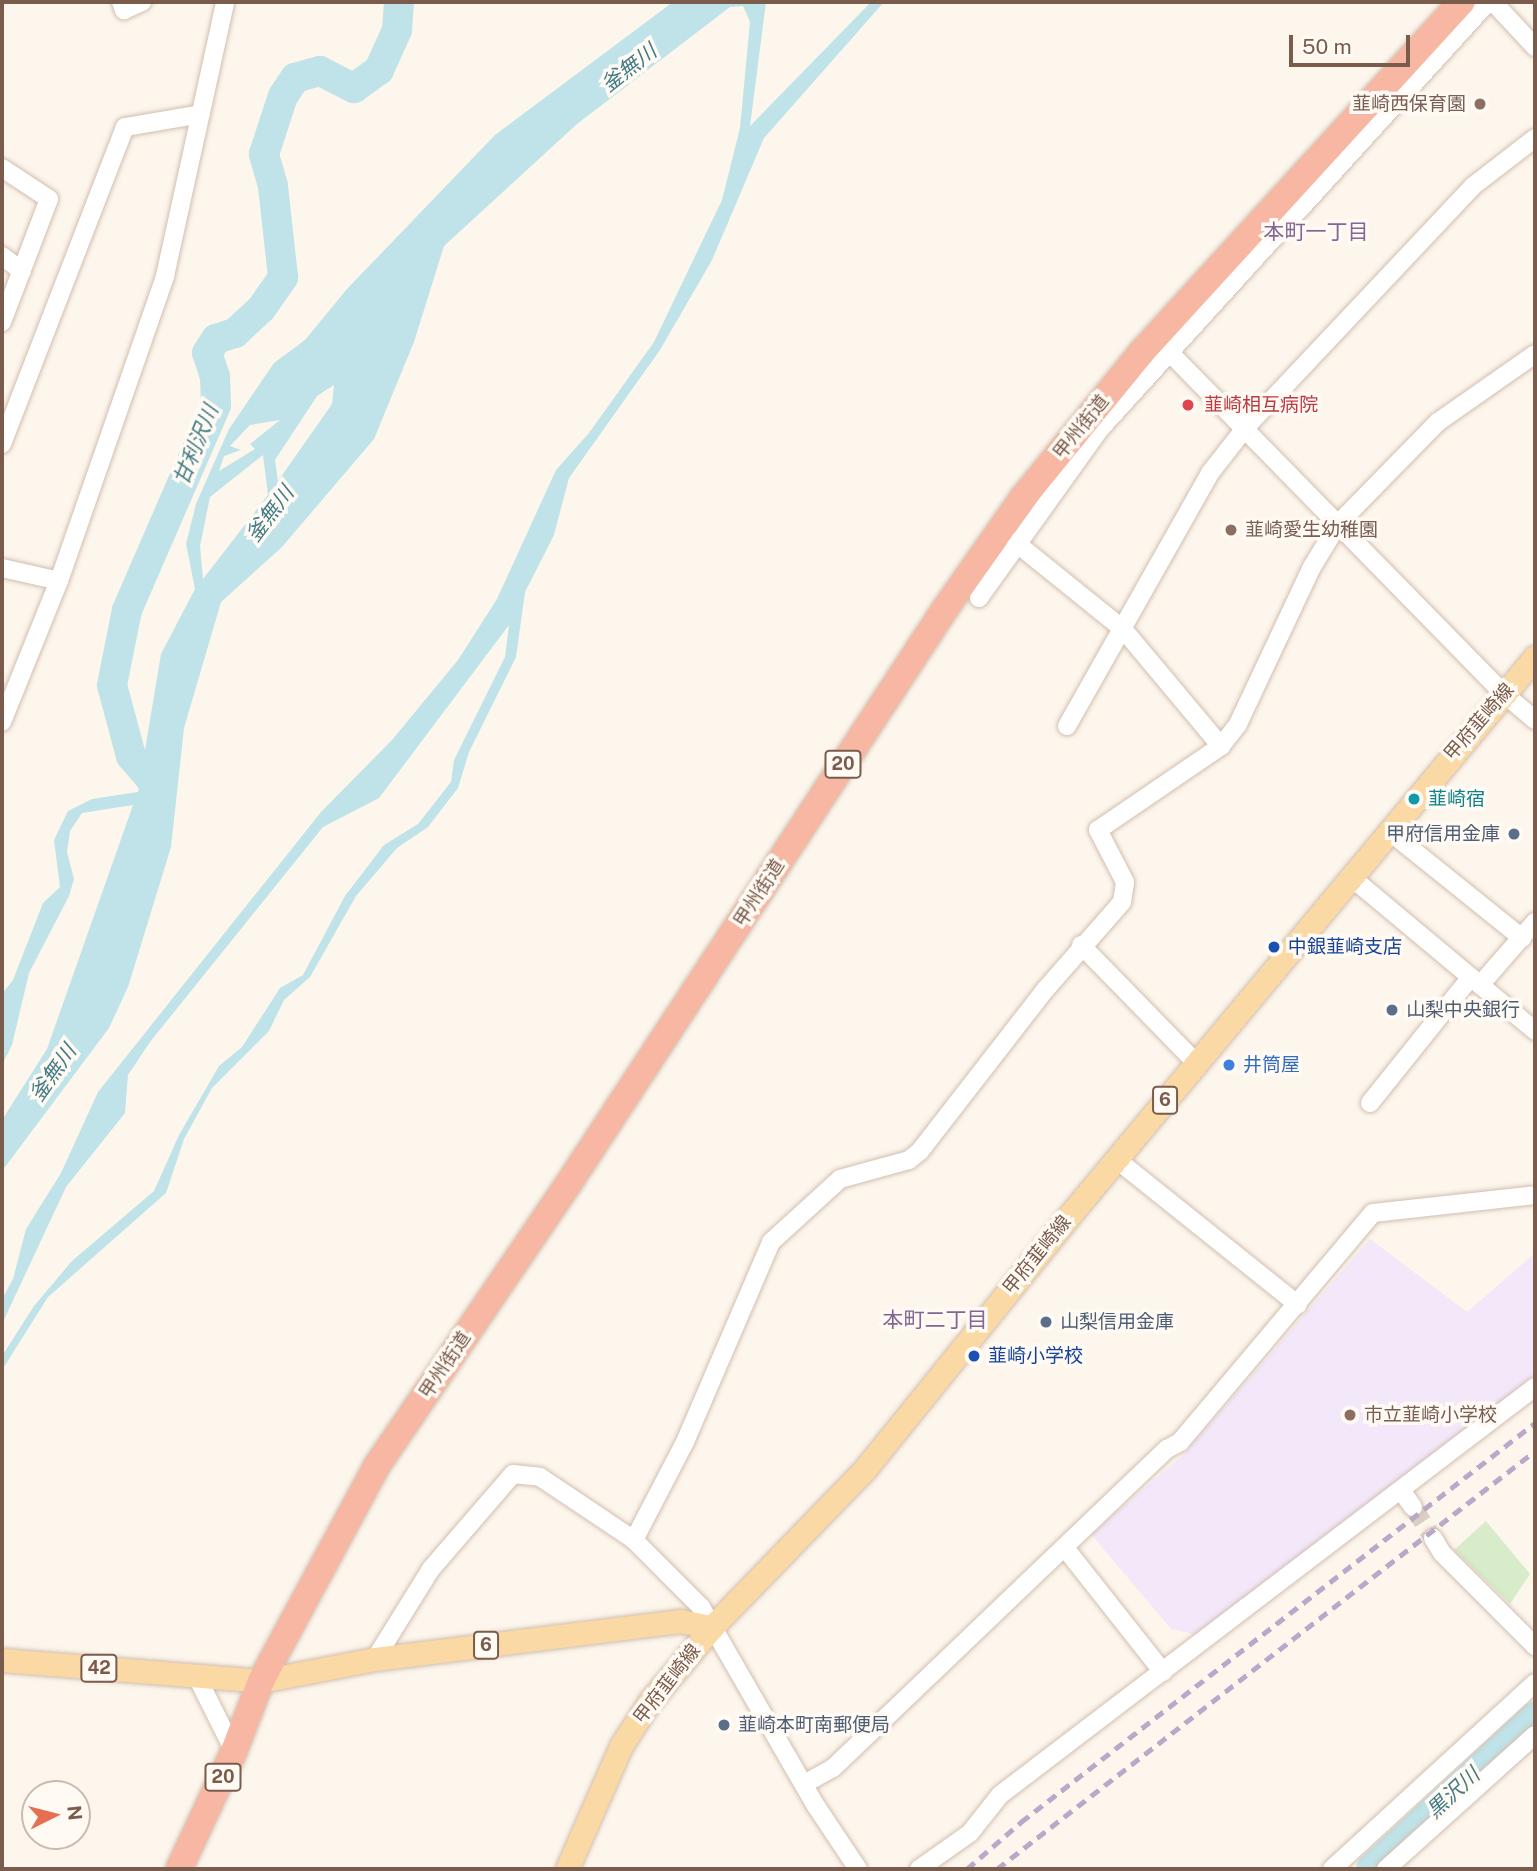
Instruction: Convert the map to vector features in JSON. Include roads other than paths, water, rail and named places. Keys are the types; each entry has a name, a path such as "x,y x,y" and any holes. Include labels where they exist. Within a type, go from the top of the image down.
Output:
{"highway":[{"name":"甲州街道","path":"179,1869 234,1751 261,1681 376,1467 1022,499 1142,353 1462,2"}],"main road":[{"name":"甲府韮崎線","path":"567,1869 621,1746 650,1701 712,1627 865,1469 1116,1159 1535,657"},
{"name":"6","path":"261,1681 375,1659 680,1621 712,1627"},
{"name":"42","path":"2,1660 261,1681"}],"street":[{"path":"121,2 124,9 142,2"},
{"path":"2,722 59,581 165,276 225,2"},
{"path":"979,598 1015,542 1100,429 1172,355 1491,2 1535,47"},
{"path":"2,444 125,127 201,114"},
{"path":"1067,726 1210,473 1246,427 1473,186 1535,138"},
{"path":"2,168 49,199 2,322"},
{"path":"2,256 22,271"},
{"path":"634,1541 685,1442 771,1242 840,1179 909,1160 920,1151 1081,945 1122,902 1125,882 1098,830 1221,746 1238,724 1312,567 1338,524 1438,422 1535,354"},
{"path":"1172,355 1246,427 1503,693 1535,720"},
{"path":"1015,542 1123,629 1221,746"},
{"path":"2,568 59,581"},
{"path":"1389,831 1522,938"},
{"path":"1351,877 1535,1031"},
{"path":"1370,1103 1475,981 1522,938 1535,922"},
{"path":"1081,945 1196,1063"},
{"path":"1116,1159 1298,1306"},
{"path":"804,1783 833,1768 1167,1449 1180,1442 1298,1306 1373,1213 1535,1195"},
{"path":"919,1869 970,1833 1000,1794 1535,1387"},
{"path":"375,1659 431,1569 513,1474 540,1477 634,1541 701,1607 804,1783 858,1869"},
{"path":"1401,1490 1413,1507"},
{"path":"1433,1538 1442,1553 1535,1646"},
{"path":"1065,1548 1163,1672"},
{"path":"197,1677 234,1751"},
{"path":"1332,1869 1535,1683"},
{"path":"1386,1869 1535,1735"}],"water":[{"name":"釜無川","path":"673,2 766,2 750,126 871,2 884,2 764,138 712,260 660,350 569,478 554,535 525,592 516,657 469,752 458,788 428,827 397,848 356,896 310,977 284,1000 269,1031 212,1088 184,1139 166,1193 48,1297 2,1370 2,1356 34,1306 72,1261 154,1191 179,1135 219,1066 242,1047 280,988 303,975 345,896 384,845 418,824 451,782 454,760 505,657 509,625 379,798 323,827 150,1042 128,1075 125,1113 66,1187 2,1324 2,1299 13,1279 26,1229 61,1173 98,1092 321,812 392,740 458,660 497,599 556,470 589,433 654,342 722,200 740,128 750,22 743,6 730,7 577,124 444,246 414,342 374,439 282,547 221,602 184,728 171,847 128,987 109,1028 2,1171 2,1120 47,1049 133,805 82,813 70,831 67,852 74,879 69,896 29,973 12,1045 2,1065 2,994 13,980 43,903 60,887 54,840 68,811 92,799 138,792 161,654 195,589 186,544 196,504 229,429 274,363 305,340 347,289 495,135","holes":["334,385 332,404 278,481 275,460 317,396","280,420 250,444 255,449 219,471 224,456 241,450 230,446 250,425","263,455 268,495 203,579 200,546 210,497"]}],"waterway":[{"name":"甘利沢川","path":"160,790 131,756 112,685 127,610 216,405 215,377 207,353 216,339 235,333 261,309 283,277 273,186 264,154 283,96 295,78 320,71 354,88 379,70 397,30 399,2"},
{"name":"黒沢川","path":"1371,1869 1535,1717"}],"tunnel":[{"path":"1413,1507 1433,1538"}],"railway":[{"path":"967,1869 1021,1822 1535,1423"},
{"path":"997,1869 1535,1451"}],"place":[{"name":"韮崎西保育園","path":"1480,104"},
{"name":"韮崎相互病院","path":"1188,405"},
{"name":"韮崎愛生幼稚園","path":"1231,530"},
{"name":"韮崎宿","path":"1414,799"},
{"name":"甲府信用金庫","path":"1514,834"},
{"name":"中銀韮崎支店","path":"1274,947"},
{"name":"山梨中央銀行","path":"1392,1010"},
{"name":"井筒屋","path":"1229,1065"},
{"name":"山梨信用金庫","path":"1046,1322"},
{"name":"韮崎小学校","path":"974,1356"},
{"name":"市立韮崎小学校","path":"1350,1415"},
{"name":"韮崎本町南郵便局","path":"724,1725"}],"district":[{"name":"本町一丁目","path":"1316,232"},
{"name":"本町二丁目","path":"935,1320"}]}
